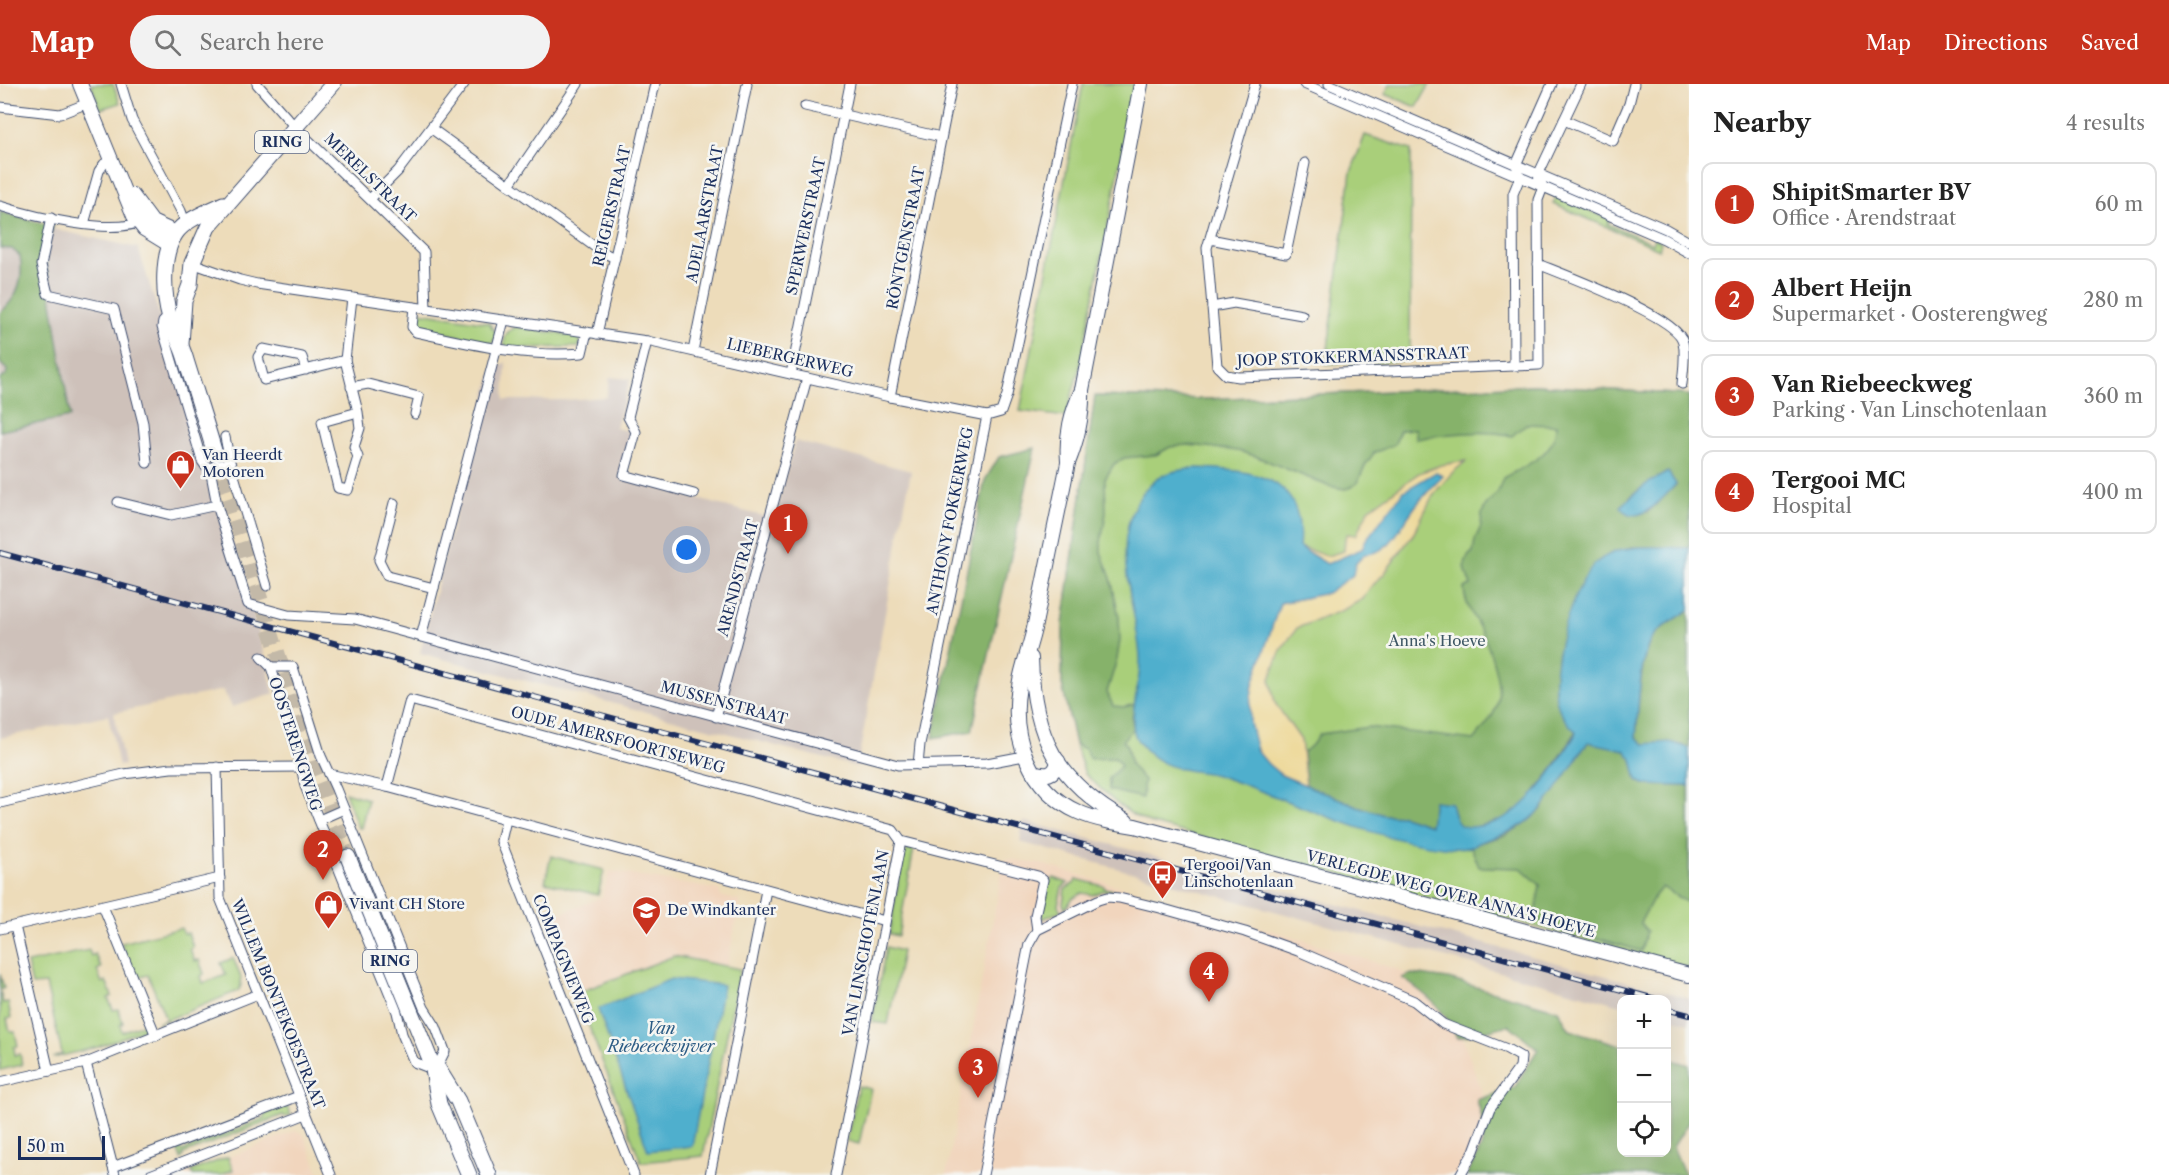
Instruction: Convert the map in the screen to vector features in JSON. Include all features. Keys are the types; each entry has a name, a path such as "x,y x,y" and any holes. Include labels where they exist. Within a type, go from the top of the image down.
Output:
{"main road":[{"path":"80,84 111,160 144,220 177,234 198,234 200,242"},
{"name":"RING","path":"181,344 184,301 190,285 192,263 208,227 333,84"},
{"name":"VERLEGDE WEG OVER ANNA'S HOEVE","path":"1142,84 1082,390 1069,423 1066,440 1068,463 1030,646 1019,684 1016,708 1018,733 1024,756 1033,772 1050,795 1076,811 1100,820 1135,826 1689,975"},
{"name":"RING","path":"211,461 181,344 170,316 166,261 177,234 231,200"},
{"path":"166,279 173,289 178,291 190,285"},
{"name":"VERLEGDE WEG OVER ANNA'S HOEVE","path":"1030,646 1031,685 1040,727 1058,761 1086,795 1135,826"},
{"path":"1018,733 1025,725 1040,727"},
{"path":"1033,772 1043,776 1052,774 1058,761"},
{"name":"OOSTERENGWEG","path":"348,857 434,1067 458,1101 489,1175"},
{"name":"OOSTERENGWEG","path":"434,1067 439,1104 469,1175"}],"street":[{"path":"121,84 132,120 182,211 177,234"},
{"name":"MERELSTRAAT","path":"257,84 295,127 424,252 426,309"},
{"path":"370,199 398,171 464,84"},
{"path":"509,184 578,84"},
{"name":"REIGERSTRAAT","path":"597,334 655,84"},
{"name":"ADELAARSTRAAT","path":"693,351 747,84"},
{"name":"SPERWERSTRAAT","path":"791,375 850,84"},
{"name":"RÖNTGENSTRAAT","path":"890,397 952,84"},
{"name":"ANTHONY FOKKERWEG","path":"918,765 920,744 987,416 1001,412 1008,395 1072,84"},
{"name":"JOOP STOKKERMANSSTRAAT","path":"1255,84 1207,248 1217,366 1226,375 1254,377 1539,365 1538,264"},
{"path":"1304,84 1664,239 1689,253"},
{"path":"1329,84 1666,229 1689,242"},
{"path":"1581,84 1538,175 1543,188 1538,200 1538,264 1653,314 1676,330 1683,342 1682,384"},
{"path":"1564,120 1613,141 1629,104 1634,84"},
{"path":"1514,366 1513,194 1520,177 1516,165 1549,85"},
{"path":"0,107 60,114 88,103"},
{"path":"805,106 941,137"},
{"path":"432,129 602,252 615,258"},
{"path":"84,224 99,171 111,160"},
{"path":"1210,239 1286,254 1305,163"},
{"path":"0,206 51,218 113,228 144,220"},
{"path":"51,218 41,265 48,294 114,309 143,423 147,464"},
{"name":"LIEBERGERWEG","path":"192,263 240,280 647,341 890,397 987,416"},
{"path":"352,298 345,360 358,412 360,428 354,447 358,457 348,490 338,488 322,422 358,412"},
{"path":"1212,307 1234,303 1302,315"},
{"path":"414,307 412,327 416,332 497,350 563,355 582,353 587,332"},
{"path":"170,316 163,322 162,327 202,461 230,462"},
{"path":"421,637 504,320"},
{"path":"647,341 628,417 636,432 624,475 694,494"},
{"path":"306,370 302,357 263,349 258,357 264,380 306,370 345,360"},
{"name":"ARENDSTRAAT","path":"716,717 807,378"},
{"path":"351,387 368,384 419,397 415,414"},
{"path":"225,437 230,462 267,586"},
{"path":"118,502 171,514 217,505 211,461"},
{"path":"394,503 379,560 387,576 434,588"},
{"name":"MUSSENSTRAAT","path":"217,505 248,604 288,615 355,619 898,765 987,763 1024,756"},
{"name":"OOSTERENGWEG","path":"261,657 271,667 305,786 397,1012 408,1050 414,1062 434,1067 445,1051 441,1039 424,1008 321,756 293,668 271,667"},
{"name":"OUDE AMERSFOORTSEWEG","path":"387,788 410,700 893,830 901,841"},
{"name":"WILLEM BONTEKOESTRAAT","path":"217,767 220,898 331,1175"},
{"path":"0,803 124,774 171,768 301,767"},
{"path":"329,774 885,921"},
{"name":"OOSTERENGWEG","path":"319,820 344,809"},
{"name":"COMPAGNIEWEG","path":"506,820 501,841 634,1175"},
{"name":"VAN LINSCHOTENLAAN","path":"836,1175 901,841 1043,879 1035,916 1037,930 1029,944 983,1175"},
{"path":"0,930 220,878"},
{"path":"710,1175 766,890"},
{"path":"1037,930 1108,897 1139,903 1245,932 1298,951 1414,1001 1426,1013 1443,1024 1507,1049 1521,1058 1520,1066 1490,1108 1474,1150 1460,1175"},
{"path":"103,906 156,1036"},
{"path":"15,926 49,1071"},
{"path":"0,1082 86,1063 258,994"},
{"path":"86,1063 114,1171 299,1096"},
{"path":"150,1175 306,1114"}],"shaded area":[{"path":"0,217 138,248 251,601 274,694 232,707 223,690 114,713 124,765 119,766 108,715 0,738"},
{"path":"506,362 504,400 606,397 610,377 630,379 616,428 632,432 621,479 774,519 795,441 911,471 857,767 420,653 492,372"},
{"path":"1023,821 1689,998 1689,1023 1671,1018 1671,995 1617,995 1617,1004 1020,842"},
{"path":"1004,860 1041,864 1284,934 1396,969 1423,983 1457,1022 1493,1123 1480,1175 946,1175"},
{"name":"De Windkanter","path":"610,871 720,890 720,896 740,901 727,966 674,956 580,992 551,917 602,897"},
{"path":"295,1131 304,1135 320,1175 183,1175"}],"green space":[{"path":"91,84 113,84 120,103 100,109"},
{"path":"1083,84 1136,84 1080,366 1066,417 1020,411"},
{"path":"1390,84 1430,84 1417,107 1385,94"},
{"path":"1365,135 1411,150 1410,361 1326,364 1351,172"},
{"path":"1556,197 1610,219 1608,224 1652,243 1654,238 1661,242 1659,249 1553,204"},
{"path":"0,212 53,226 45,257 70,417 0,431 0,379 6,375 7,370 0,363 0,313 11,301 18,288 21,265 20,256 12,249 0,248"},
{"path":"420,312 489,323 496,333 494,342 489,343 415,326 416,316"},
{"path":"516,327 576,336 581,340 579,347 509,348 504,344 505,338 507,333"},
{"name":"Anna's Hoeve","path":"1535,385 1689,395 1689,968 1149,823 1115,802 1085,774 1075,744 1062,684 1063,625 1095,396 1206,399"},
{"path":"1535,385 1689,395 1689,548 1631,547 1557,659 1555,692 1576,732 1549,774 1518,811 1502,820 1471,828 1457,825 1453,812 1434,801 1431,825 1403,816 1384,815 1306,785 1303,753 1320,734 1369,727 1474,740 1484,728 1495,709 1498,696 1497,676 1487,644 1466,599 1464,588 1471,585 1465,563 1473,552 1486,505 1498,492 1503,478 1545,452 1555,435 1556,425 1526,424 1512,436 1477,433 1416,439 1416,429 1400,430 1395,444 1374,453 1357,483 1345,489 1328,486 1255,456 1238,451 1199,446 1170,447 1156,455 1124,458 1114,464 1105,479 1106,513 1101,552 1111,578 1119,617 1120,640 1107,692 1113,706 1124,707 1135,704 1132,719 1134,728 1123,740 1127,746 1131,765 1144,780 1142,798 1109,790 1109,778 1121,766 1115,758 1090,759 1085,749 1075,744 1062,684 1063,625 1095,396 1206,399","holes":["1668,472 1676,485 1648,512 1640,513 1629,498 1645,485"]},
{"path":"1035,448 972,731 933,738 985,480 999,457"},
{"path":"1689,610 1689,748 1682,745 1644,744 1636,737 1640,683 1649,643 1658,631"},
{"path":"1588,742 1625,749 1632,759 1637,780 1645,785 1689,786 1689,899 1686,902 1662,887 1640,923 1647,931 1641,951 1534,920 1540,885 1521,868 1479,867 1471,847 1506,835 1541,810"},
{"path":"345,792 368,799 361,828 358,828"},
{"path":"914,848 898,936 889,934 903,855 909,849"},
{"path":"551,856 604,870 598,895 545,882"},
{"path":"1054,878 1068,883 1062,888 1058,905 1061,911 1043,919 1048,885"},
{"path":"1076,879 1118,891 1102,891 1093,895 1082,893 1072,899 1065,909 1063,904 1065,889 1075,883"},
{"path":"181,928 184,934 188,933 193,947 190,949 195,961 199,960 204,974 201,976 203,983 226,975 221,963 233,958 240,975 240,987 238,991 157,1024 166,1019 148,975 135,978 121,943"},
{"path":"886,947 902,951 888,1024 872,1022"},
{"path":"89,950 91,956 95,954 101,968 97,970 102,983 106,981 112,996 108,998 113,1010 118,1009 123,1023 120,1025 122,1032 145,1023 147,1028 98,1047 53,1058 62,1054 46,984 32,985 27,963"},
{"name":"Van Riebeeckvijver","path":"674,956 740,969 703,1156 641,1162 577,995"},
{"path":"0,974 4,988 0,990"},
{"path":"1412,974 1448,979 1558,1010 1570,1030 1617,1044 1617,1157 1671,1157 1671,1059 1689,1065 1689,1121 1673,1147 1685,1175 1466,1175 1478,1155 1483,1139 1483,1122 1477,1100 1515,1087 1538,1049 1509,1025 1457,1038 1441,1011 1419,990 1402,978"},
{"path":"0,990 3,1003 8,1002 11,1018 7,1019 10,1032 15,1032 18,1046 14,1047 15,1055 20,1054 22,1065 0,1070"},
{"path":"858,1086 871,1089 859,1144 847,1141"},
{"path":"287,1106 291,1115 285,1117 283,1115 183,1154 181,1159 177,1149 180,1148 182,1151 265,1118 265,1114"},
{"path":"228,1157 233,1170 220,1175 193,1175 191,1171"}],"sand":[{"path":"1466,461 1433,495 1414,533 1363,599 1343,610 1297,628 1281,650 1270,679 1275,703 1301,740 1306,785 1280,774 1262,758 1253,738 1250,717 1257,669 1280,603 1327,593 1365,554 1388,545 1417,504 1442,476 1404,491 1365,541 1362,549 1327,564 1299,547 1327,556 1344,551 1347,534 1356,535 1369,509 1419,473 1441,465"}],"water":[{"path":"1197,468 1238,471 1256,475 1285,491 1294,505 1299,523 1299,547 1327,564 1362,549 1365,541 1404,491 1436,472 1443,476 1420,500 1389,543 1374,553 1365,554 1355,564 1353,575 1327,593 1280,603 1253,684 1250,723 1257,751 1281,775 1357,806 1384,815 1403,816 1430,825 1434,801 1451,803 1456,821 1466,827 1480,826 1511,814 1536,792 1575,736 1576,732 1563,717 1558,706 1555,674 1558,653 1570,610 1587,575 1596,563 1616,551 1640,547 1665,547 1689,548 1689,610 1658,631 1649,643 1642,668 1636,737 1644,744 1670,742 1689,748 1689,786 1645,785 1637,780 1632,759 1625,750 1588,742 1554,793 1527,822 1470,847 1457,848 1414,843 1386,836 1330,818 1219,776 1180,769 1159,760 1138,741 1134,733 1133,713 1140,657 1127,578 1126,539 1129,520 1148,486 1169,473"},
{"path":"1668,472 1676,484 1650,509 1635,515 1621,507 1645,485"},
{"name":"Van Riebeeckvijver","path":"671,979 723,985 692,1146 648,1151 598,1009"}],"tunnel":[{"path":"215,454 314,768 348,857"}],"railway":[{"path":"0,553 1640,995"},
{"path":"1671,1010 1689,1015"}],"place":[{"name":"Van Heerdt Motoren","path":"181,490"},
{"name":"ShipitSmarter BV","path":"788,554"},
{"name":"Albert Heijn","path":"323,880"},
{"name":"Tergooi/Van Linschotenlaan","path":"1163,900"},
{"name":"Vivant CH Store","path":"328,930"},
{"name":"De Windkanter","path":"646,936"},
{"name":"Tergooi MC","path":"1209,1002"},
{"name":"Van Riebeeckweg","path":"978,1098"}]}
